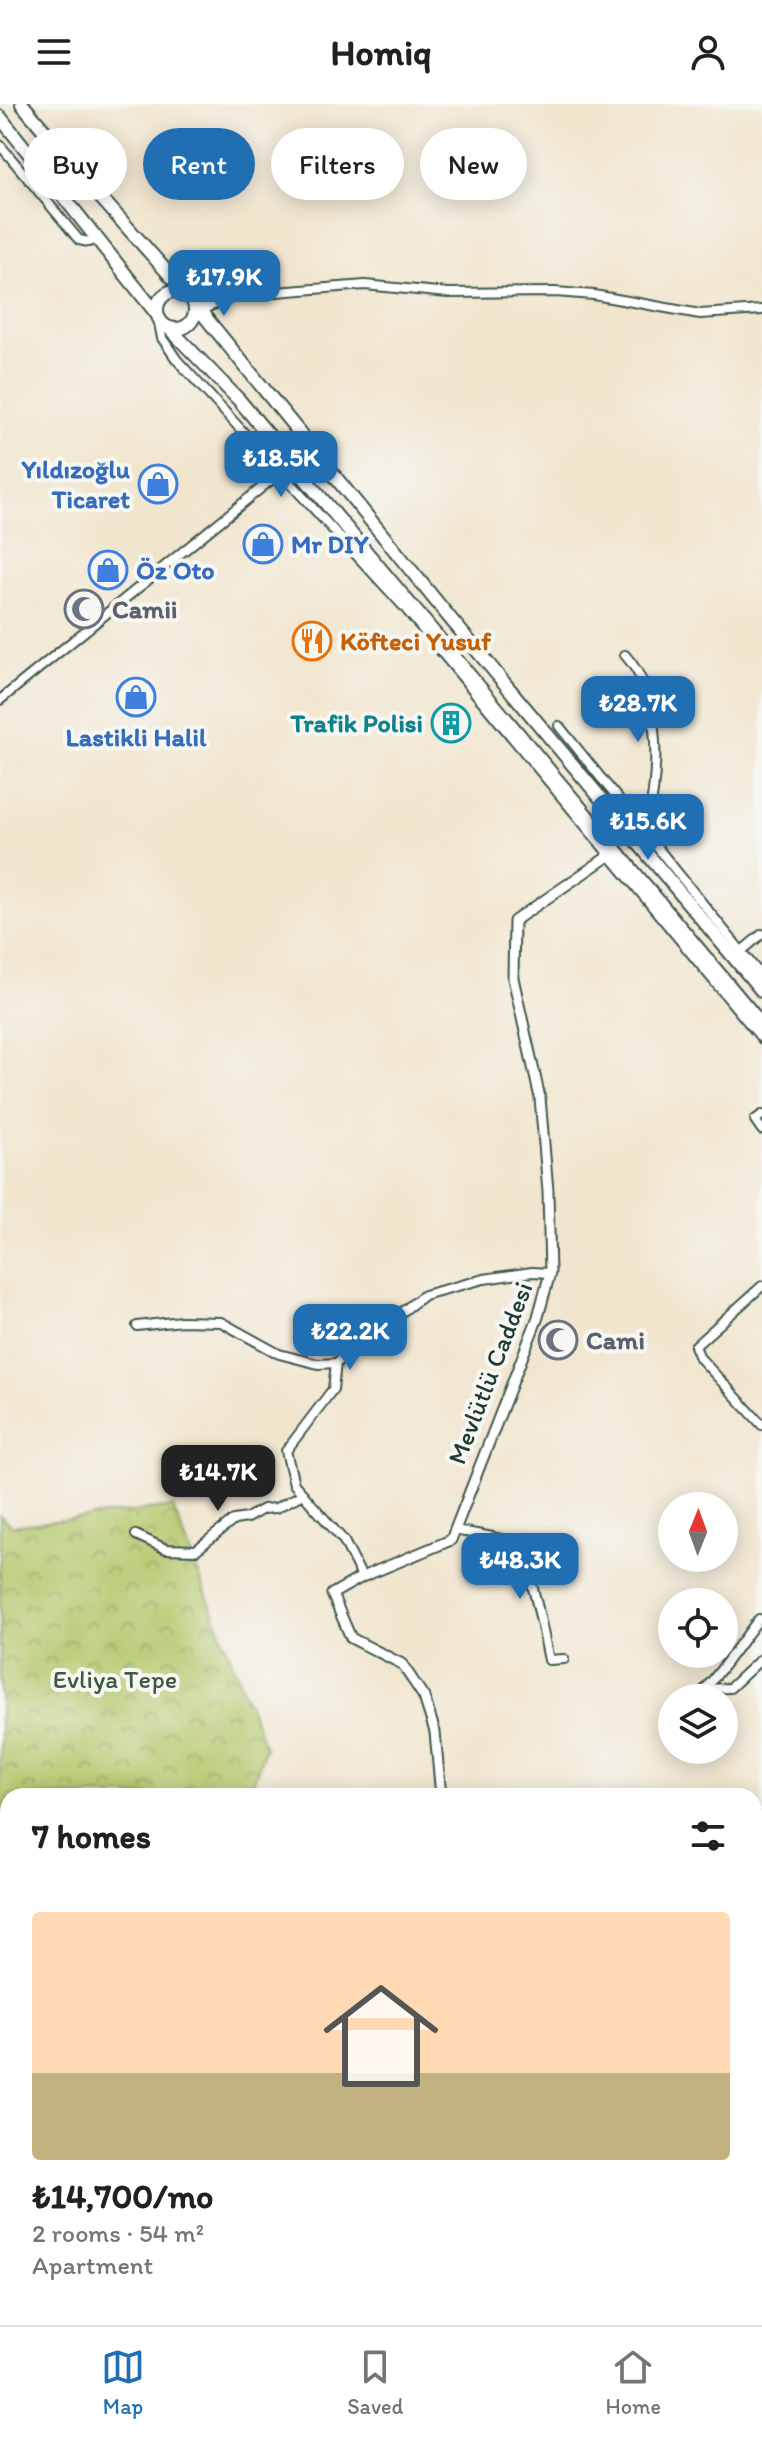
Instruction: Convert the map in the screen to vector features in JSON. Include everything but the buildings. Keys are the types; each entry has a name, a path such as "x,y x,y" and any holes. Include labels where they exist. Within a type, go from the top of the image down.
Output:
{"highway":[{"path":"22,104 162,267 449,617 737,954 762,991"},
{"path":"0,117 163,325 239,400 613,853 762,1025"},
{"path":"157,314 158,302 167,293 180,291 194,306"},
{"path":"169,328 181,329 191,322 194,306"}],"street":[{"path":"0,145 79,240 89,242 96,239"},
{"path":"162,267 198,283 239,295"},
{"path":"194,306 239,295 365,285 448,293 555,292 594,295 700,314 762,310"},
{"path":"157,314 159,330 170,351 279,473 418,617"},
{"path":"0,700 292,463"},
{"path":"625,655 635,665 651,714 655,787 645,832"},
{"path":"559,726 645,832 737,954 762,977"},
{"path":"613,853 762,1039"},
{"name":"Mevlütlü Caddesi","path":"455,1530 538,1317 550,1273 548,1191 540,1098 513,978 514,921 613,853"},
{"path":"737,954 762,934"},
{"path":"762,1115 755,1120 762,1130"},
{"path":"137,1326 182,1321 221,1322 279,1354 318,1364 336,1363 424,1295 484,1279 532,1272 550,1273"},
{"path":"762,1286 695,1346 700,1358 762,1425"},
{"path":"336,1363 333,1389 286,1451 294,1484 344,1541 362,1577"},
{"path":"136,1535 166,1549 196,1550 234,1520 247,1518 263,1509 276,1508 303,1494"},
{"path":"440,1788 435,1732 424,1697 402,1664 351,1638 332,1594 362,1577 451,1540 455,1530 510,1543 522,1557 532,1585 549,1660 564,1659"},
{"path":"759,1619 705,1689 730,1688 762,1658"}],"green space":[{"name":"Evliya Tepe","path":"173,1507 265,1747 252,1788 0,1788 0,1516 12,1526"}],"place":[{"name":"Yıldızoğlu Ticaret","path":"158,484"},
{"name":"Mr DIY","path":"263,544"},
{"name":"Öz Oto","path":"108,570"},
{"name":"Camii","path":"84,609"},
{"name":"Köfteci Yusuf","path":"312,641"},
{"name":"Lastikli Halil","path":"136,697"},
{"name":"Trafik Polisi","path":"451,723"},
{"name":"Cami","path":"558,1340"}]}
